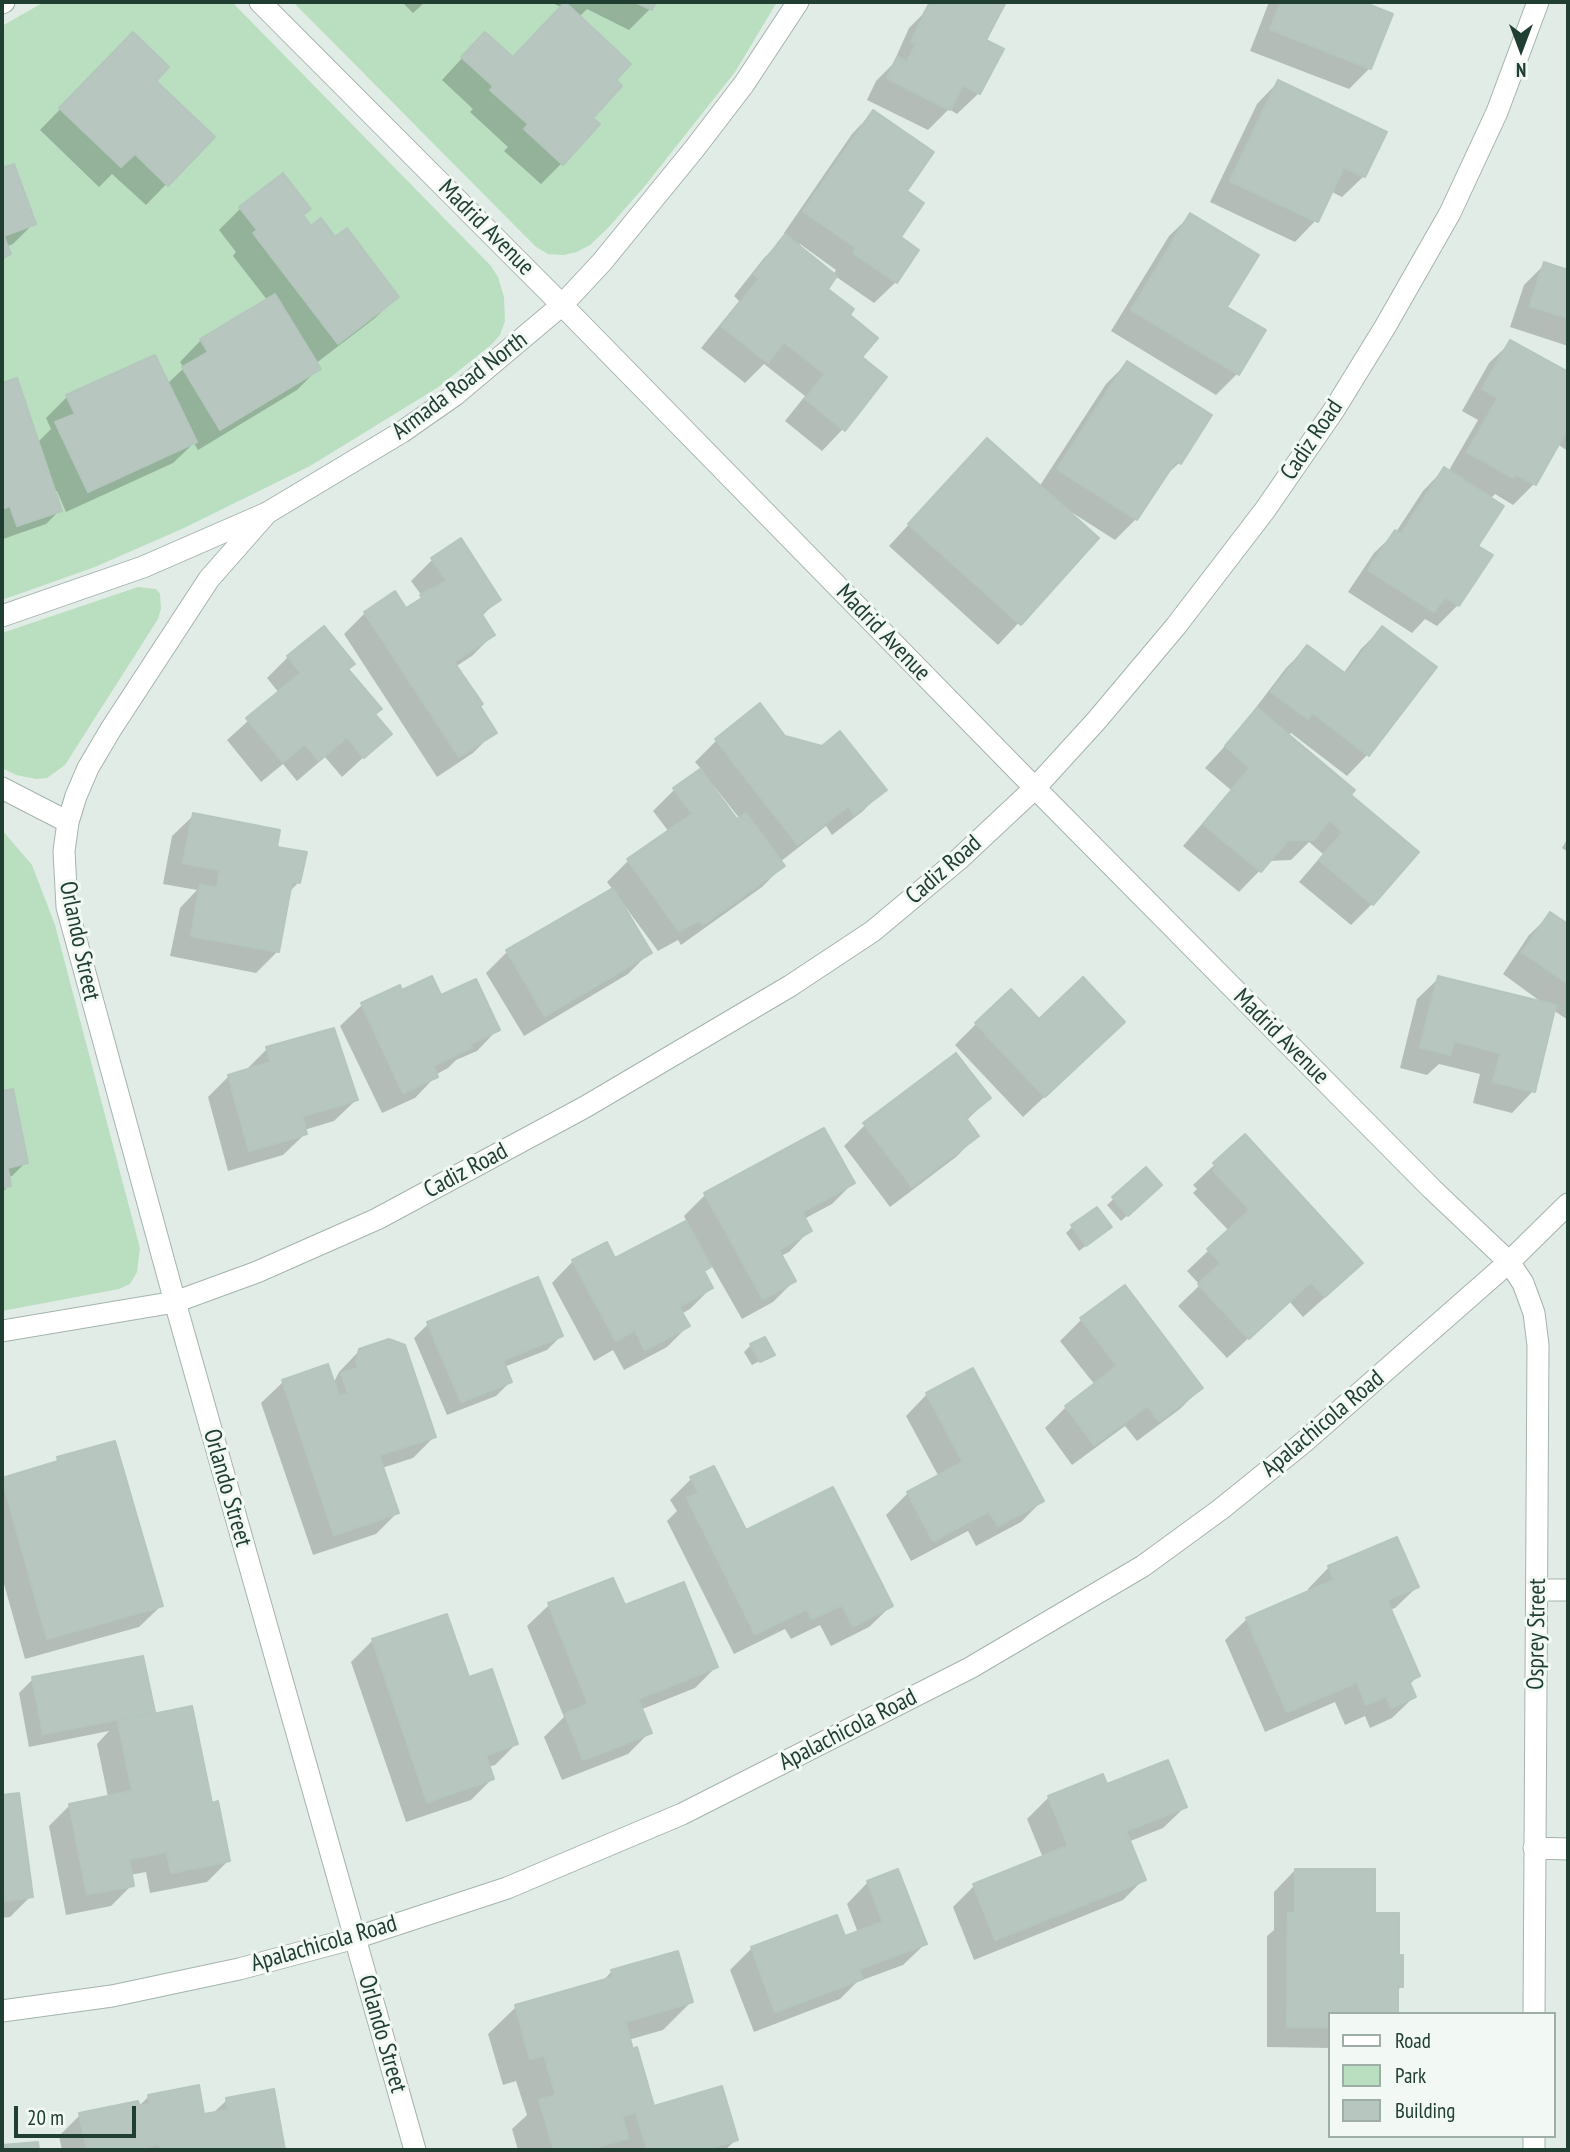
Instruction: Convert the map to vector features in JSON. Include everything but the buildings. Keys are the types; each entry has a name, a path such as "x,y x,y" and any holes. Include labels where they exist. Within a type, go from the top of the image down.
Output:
{"street":[{"name":"Madrid Avenue","path":"260,2 1432,1189 1508,1262"},
{"name":"Armada Road North","path":"2,616 143,567 267,513 402,432 444,403 562,305 625,234 744,85 798,2"},
{"name":"Cadiz Road","path":"2,1331 175,1302 257,1272 377,1219 585,1107 790,986 873,931 958,860 1035,788 1097,720 1176,626 1265,510 1334,410 1450,213 1497,112 1538,2"},
{"name":"Orlando Street","path":"267,513 209,579 111,729 84,777 68,822 64,851 67,907 175,1302 415,2150"},
{"path":"2,788 68,822"},
{"name":"Apalachicola Road","path":"2,2011 172,1985 355,1938 507,1888 682,1814 970,1668 1143,1566 1304,1443 1508,1262 1568,1204"},
{"name":"Osprey Street","path":"1508,1262 1523,1283 1537,1330 1538,1590 1534,2012"},
{"path":"1538,1590 1568,1590"},
{"path":"1534,1848 1568,1849"}],"green space":[{"path":"44,2 232,2 491,266 498,277 504,297 505,321 500,335 491,345 437,388 310,466 184,528 95,567 2,600 2,26"},
{"path":"293,2 777,2 735,72 644,187 590,245 563,255 548,254 536,247"},
{"path":"138,587 156,589 160,594 161,609 158,619 65,765 47,778 36,779 16,775 2,768 2,633"},
{"path":"2,830 32,865 55,925 140,1248 137,1272 130,1284 119,1289 2,1311"}]}
